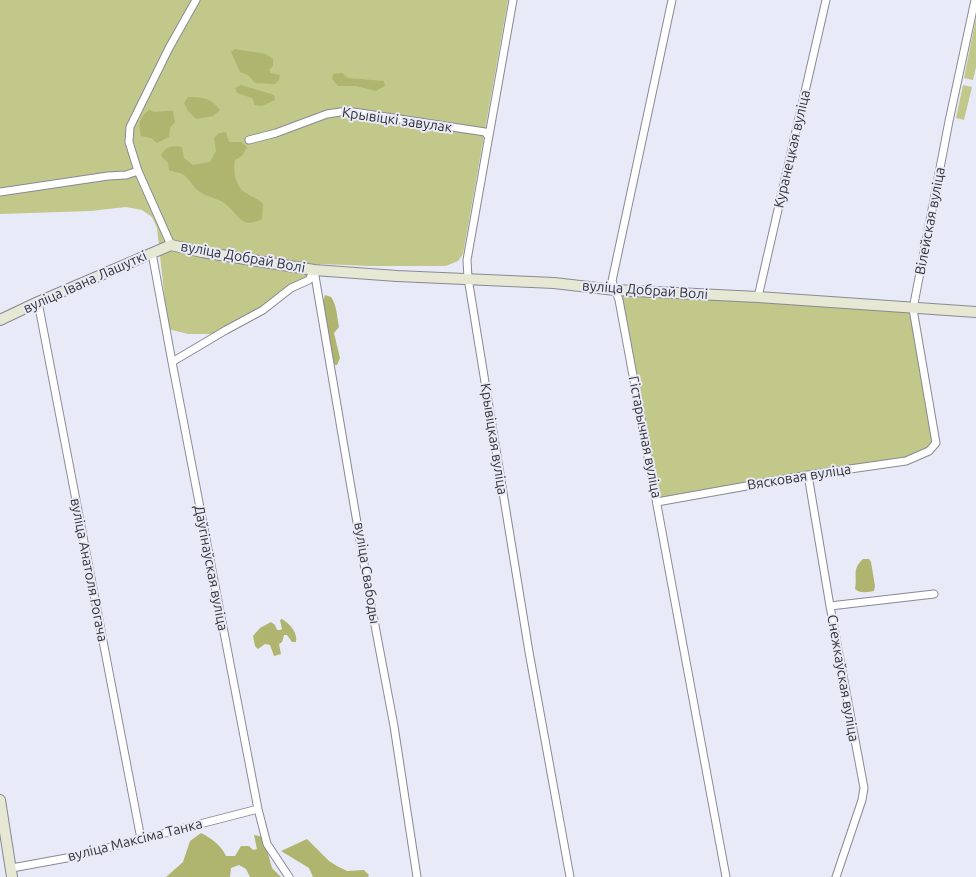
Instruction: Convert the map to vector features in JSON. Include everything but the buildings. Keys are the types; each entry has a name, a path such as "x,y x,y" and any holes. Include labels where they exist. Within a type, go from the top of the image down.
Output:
{"street":[{"path":"171,245 138,172 129,142 130,127 169,48 196,0"},
{"name":"Крывіцкая вуліца","path":"513,0 467,260 468,278 529,652 537,687 570,877"},
{"name":"Гістарычная вуліца","path":"672,0 612,281 619,300 726,877"},
{"name":"Куранецкая вуліца","path":"758,297 826,0"},
{"name":"Вілейская вуліца","path":"936,443 913,309 949,121 975,0"},
{"name":"Крывіцкі завулак","path":"249,140 276,133 327,114 347,111 485,132 488,136"},
{"path":"0,192 138,172"},
{"name":"вуліца Добрай Волі","path":"171,245 202,252 314,270 397,276 554,283 615,290 758,297 976,312"},
{"name":"вуліца Івана Лашуткі","path":"0,320 171,245"},
{"name":"Даўгінаўская вуліца","path":"152,253 258,809 268,844 289,877"},
{"name":"вуліца Добрай Волі","path":"172,362 263,310 291,288 309,280 314,270"},
{"name":"вуліца Свабоды","path":"314,270 394,726 417,877"},
{"name":"вуліца Анатоля Рогача","path":"38,302 141,839"},
{"name":"Вясковая вуліца","path":"657,502 808,475 906,461 929,451 936,443"},
{"name":"Снежкаўская вуліца","path":"808,475 864,788 862,800 836,877"},
{"path":"830,606 934,594"},
{"path":"0,800 12,872"},
{"name":"вуліца Максіма Танка","path":"12,872 258,809"}],"green space":[{"path":"0,0 508,0 463,254 458,261 446,266 321,264 300,267 314,270 309,280 226,330 210,334 188,334 168,329 157,228 152,217 142,210 126,207 91,211 0,214"},
{"path":"976,18 976,67 973,80 964,78"},
{"path":"235,49 266,54 273,59 273,66 269,70 271,73 280,75 279,80 275,84 255,83 248,75 240,72 231,52"},
{"path":"342,73 348,78 384,81 385,86 376,91 356,86 338,86 332,79 333,74"},
{"path":"241,85 274,95 275,100 262,106 255,105 252,98 237,93 235,88"},
{"path":"963,85 972,87 964,120 956,118"},
{"path":"188,97 206,99 214,103 220,110 213,116 196,119 188,111 184,103"},
{"path":"149,110 155,112 173,111 175,122 170,128 169,137 157,143 151,138 141,136 140,121"},
{"path":"226,132 229,142 241,142 247,147 242,156 235,160 234,169 239,187 263,204 262,219 254,222 244,222 224,203 200,192 184,175 169,170 168,163 161,156 167,148 179,146 182,147 184,158 193,165 210,162 216,151 214,138 219,133"},
{"path":"615,290 913,309 936,443 906,461 657,502"},
{"path":"325,295 331,297 339,327 334,333 340,358 337,365 333,361 323,301"},
{"path":"863,559 869,559 871,562 875,586 874,591 861,592 855,589 857,566"},
{"path":"282,619 293,629 296,635 296,642 292,642 287,635 284,635 282,642 279,644 281,654 274,656 270,645 265,644 258,649 255,646 253,636 260,628 271,622 277,630 282,629 280,620"},
{"path":"201,833 215,842 226,856 235,856 241,846 249,846 253,850 257,849 254,835 260,836 265,843 272,868 281,877 250,877 246,869 239,865 231,868 230,877 166,877 183,862 190,841"},
{"path":"307,839 329,861 337,866 347,871 364,870 369,875 368,877 313,877 309,868 281,851"}]}
